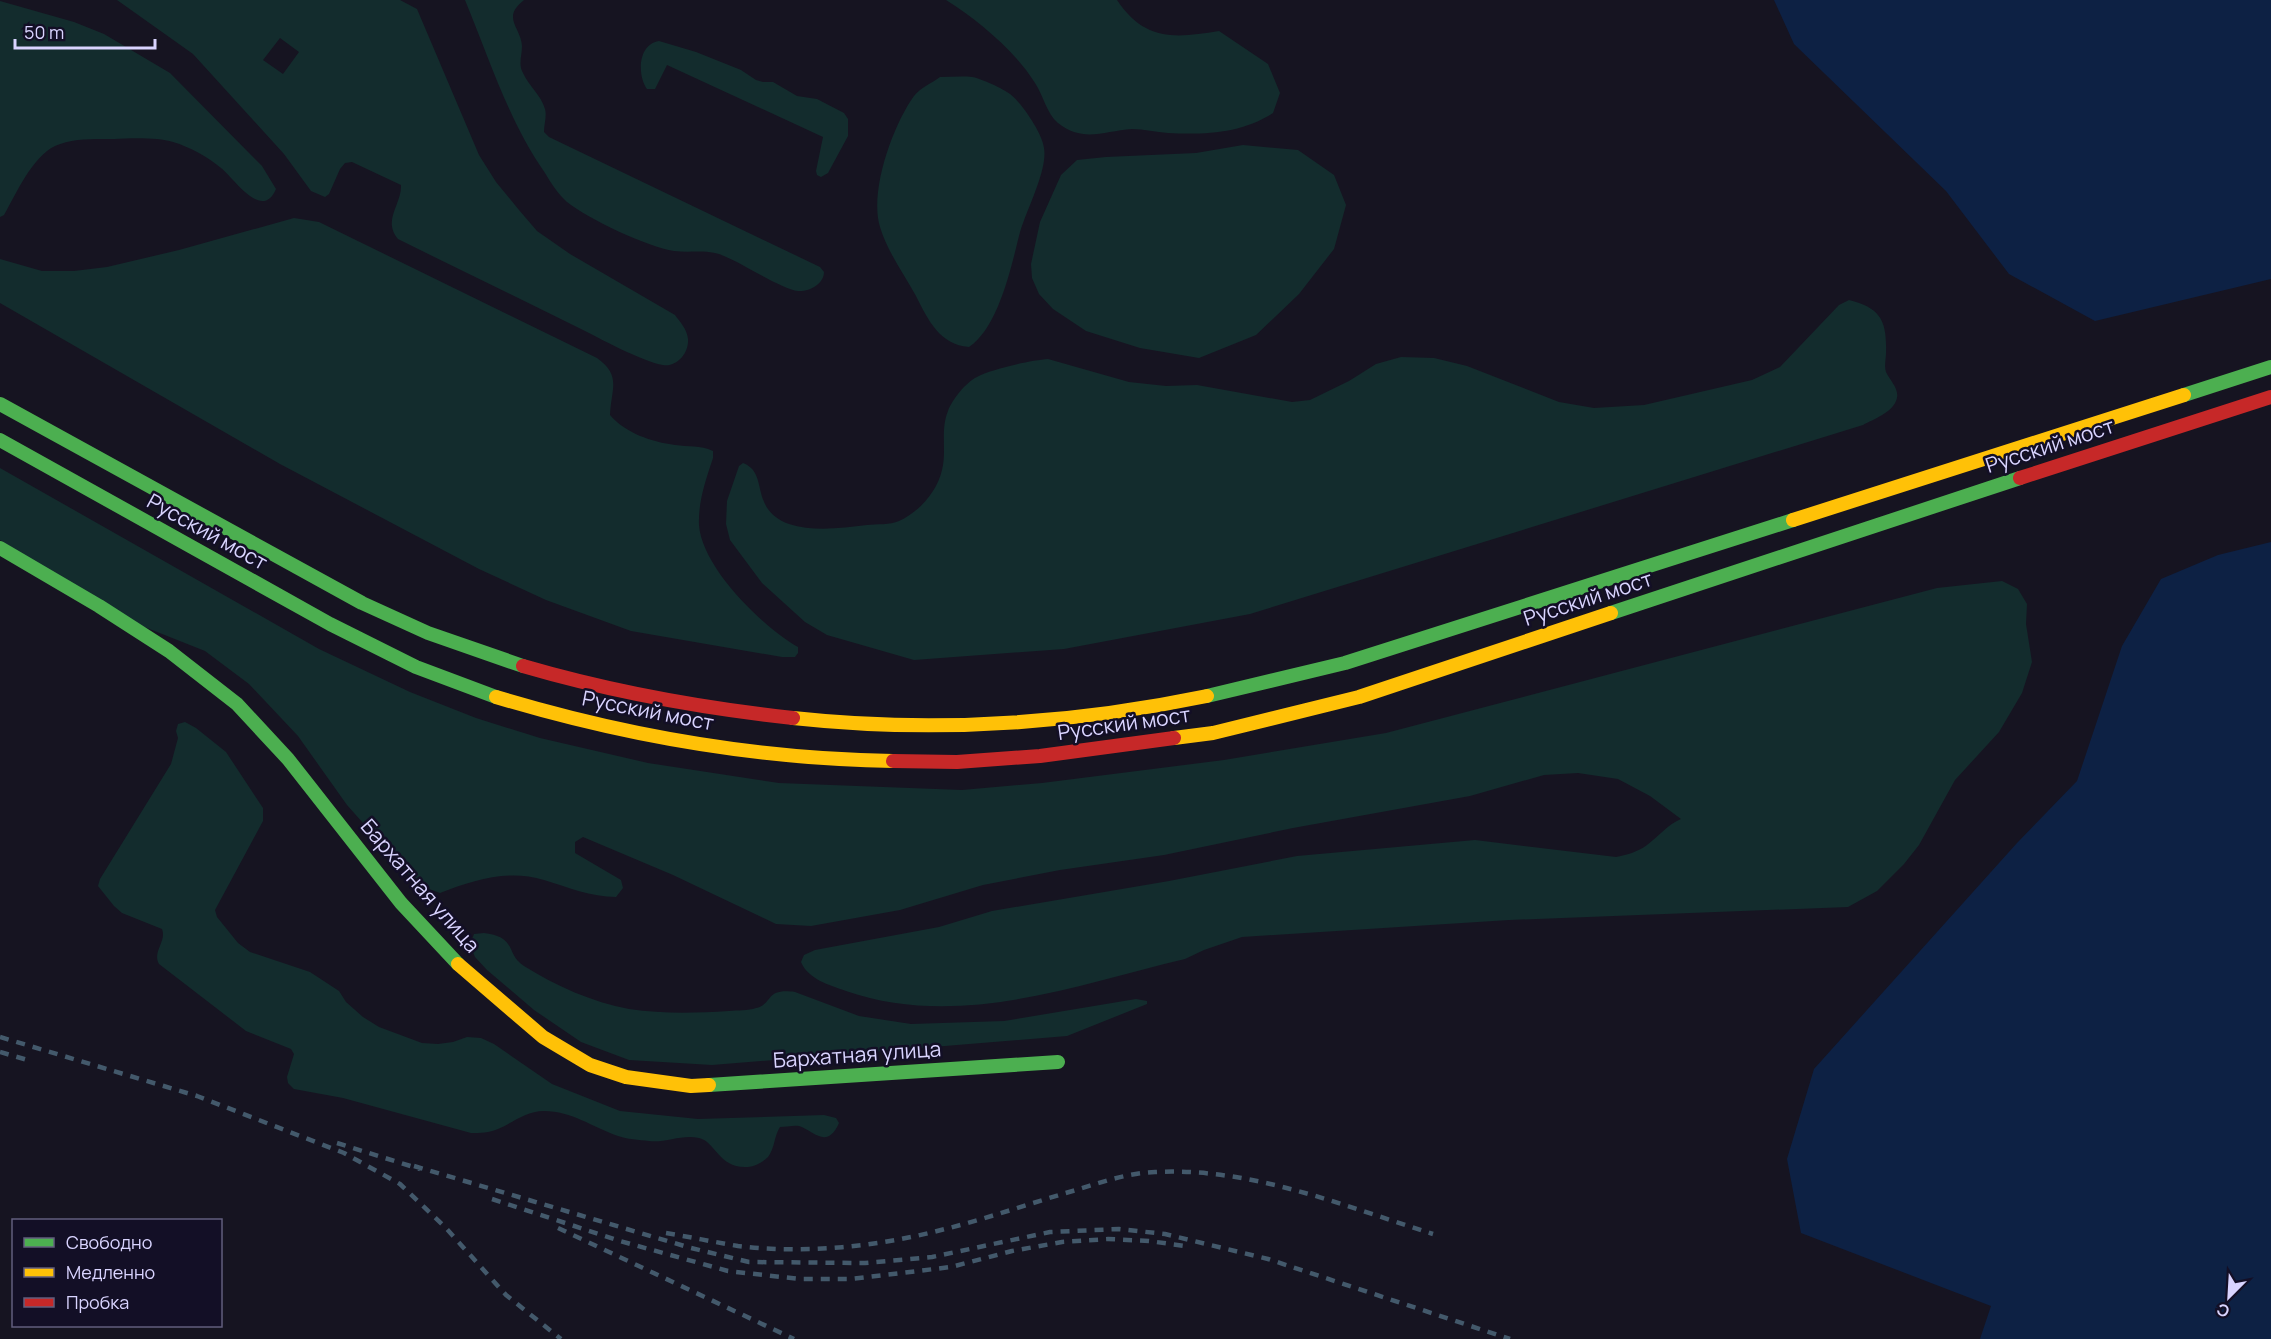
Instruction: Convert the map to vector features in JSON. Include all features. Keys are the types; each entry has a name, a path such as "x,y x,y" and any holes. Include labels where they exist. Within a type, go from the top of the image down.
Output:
{"main road":[{"name":"Русский мост","path":"0,404 103,463 343,592 426,632 493,657 555,675 659,700 792,718 877,724 954,724 1038,720 1113,711 1254,687 1345,663 2271,367"},
{"name":"Русский мост","path":"0,440 330,624 416,667 484,693 546,712 652,737 780,756 957,762 1040,756 1214,733 1359,697 1892,519 2271,397"},
{"name":"Бархатная улица","path":"0,548 99,606 169,651 237,704 288,759 401,903 448,955 543,1037 590,1065 626,1077 691,1086 1058,1062"}],"green space":[{"path":"117,0 400,0 417,9 479,155 496,182 537,231 570,254 675,315 687,335 687,349 682,358 668,365 644,359 398,239 394,232 392,219 401,185 352,162 345,163 340,169 329,194 325,197 311,191 284,154 193,54","holes":["280,38 299,52 283,74 263,60"]},
{"path":"465,0 524,0 517,6 513,17 521,39 521,66 545,109 544,132 549,137 820,267 824,272 819,284 807,290 798,291 772,281 718,254 663,248 603,224 567,202 552,184 521,133 500,89"},
{"path":"946,0 1117,0 1139,24 1162,34 1189,35 1219,31 1268,64 1280,93 1273,113 1236,129 1182,134 1141,129 1094,134 1076,133 1054,119 1035,83 1017,59 971,17"},
{"path":"0,1 74,22 104,34 170,73 262,166 276,189 270,198 263,201 248,195 210,160 173,142 144,138 84,140 62,143 39,158 19,187 4,215 0,217"},
{"path":"659,41 696,52 741,70 756,80 773,82 797,96 817,99 844,113 848,119 848,136 828,173 821,177 816,171 823,137 667,65 655,89 647,89 642,76 641,61 647,48"},
{"path":"940,77 976,78 1007,92 1015,98 1031,119 1044,148 1043,168 1022,226 1002,296 988,326 969,347 950,342 930,322 887,245 877,212 880,177 898,124 914,96"},
{"path":"1243,145 1298,150 1334,175 1346,205 1334,249 1299,294 1256,335 1199,358 1140,348 1086,331 1053,309 1039,294 1032,278 1031,264 1040,222 1061,175 1077,160 1196,153"},
{"path":"294,218 319,222 597,358 610,371 612,377 610,415 623,427 648,439 666,444 713,451 700,508 699,525 703,542 722,577 736,595 768,626 798,647 795,657 782,657 631,631 546,600 479,569 280,464 0,303 0,259 42,271 74,271 107,267 179,250"},
{"path":"1849,300 1860,303 1875,312 1885,332 1885,370 1896,389 1897,397 1894,405 1877,418 1863,425 1250,614 1064,649 914,660 827,635 805,622 762,583 730,540 726,524 727,501 739,466 743,463 756,475 768,510 789,524 818,529 899,521 920,507 940,478 946,418 956,397 968,383 977,377 1022,363 1048,359 1129,382 1166,386 1197,385 1292,402 1310,400 1349,381 1376,364 1401,357 1434,358 1467,366 1559,402 1594,408 1644,405 1752,380 1780,367 1839,305"},
{"path":"0,468 319,649 410,692 476,718 540,738 648,763 779,783 962,790 1042,783 1224,760 1386,733 1937,588 2002,581 2018,589 2027,604 2026,624 2032,662 2022,693 1999,732 1955,780 1919,845 1877,891 1848,907 1509,920 1242,937 1185,959 1059,991 1017,999 974,1005 931,1006 888,1002 826,984 804,968 801,962 804,955 815,950 939,927 992,911 1169,881 1297,856 1475,840 1616,857 1632,853 1643,847 1667,827 1681,819 1650,796 1618,779 1578,773 1544,775 1470,796 1293,828 1164,855 1060,870 983,885 900,910 811,926 776,924 673,875 583,837 575,842 575,853 621,880 623,888 616,897 588,893 531,877 517,876 478,880 440,893 421,886 411,877 347,805 298,736 249,684 205,651 132,622 0,540"},
{"path":"185,722 226,752 263,808 263,821 215,910 217,917 238,943 250,952 310,972 339,991 346,1002 379,1027 422,1043 438,1044 467,1037 481,1038 494,1044 552,1084 620,1111 698,1119 824,1115 836,1118 839,1123 830,1136 825,1137 799,1126 780,1127 768,1157 748,1167 730,1164 710,1144 699,1138 686,1137 655,1141 629,1139 554,1112 538,1111 495,1130 471,1133 343,1098 294,1089 288,1083 287,1077 294,1054 291,1049 246,1031 159,964 157,955 163,938 162,929 122,913 98,886 100,879 171,764 178,738 176,731 178,724"},
{"path":"484,933 502,938 524,966 562,987 601,1002 641,1011 692,1013 750,1010 762,1006 774,994 785,991 795,992 859,1016 911,1024 1004,1021 1136,999 1147,1001 1147,1004 1067,1036 712,1065 629,1060 581,1042 534,1010 487,970 475,957 470,945 474,934"}],"water":[{"path":"1774,0 2271,0 2271,279 2095,321 2009,274 1946,191 1794,44"},
{"path":"2271,542 2271,1339 1980,1339 1991,1306 1801,1233 1787,1159 1814,1069 2017,843 2077,781 2122,646 2161,579 2218,555"}],"railway":[{"path":"0,1037 197,1096 344,1153 400,1184 445,1227 506,1295 561,1339"},
{"path":"0,1052 31,1061"},
{"path":"337,1143 420,1169"},
{"path":"414,1166 691,1248 749,1262 865,1263 932,1257 1050,1232 1119,1229 1165,1234 1268,1259 1510,1339"},
{"path":"666,1233 738,1246 763,1248 815,1249 866,1245 941,1230 1115,1178 1155,1172 1191,1172 1262,1182 1331,1201 1433,1234"},
{"path":"492,1199 620,1241 728,1271 800,1279 851,1279 951,1267 1012,1251 1062,1242 1108,1239 1185,1246"},
{"path":"558,1228 794,1339"}],"traffic: fast":[{"path":"2184,395 2271,367"},
{"path":"0,404 362,603 428,633 523,666"},
{"path":"0,440 330,624 416,667 496,697"},
{"path":"1611,613 2020,478"},
{"path":"1207,696 1345,663 1793,520"},
{"path":"0,548 99,606 169,651 237,704 288,759 401,903 458,964"},
{"path":"709,1085 1058,1062"}],"traffic: slow":[{"path":"1793,520 2184,395"},
{"path":"1174,738 1213,733 1359,697 1611,613"},
{"path":"793,718 897,725 1001,723 1105,713 1207,696"},
{"path":"496,697 593,723 692,743 792,756 893,761"},
{"path":"458,964 543,1037 590,1065 626,1077 691,1086 709,1085"}],"traffic: jam":[{"path":"2020,478 2271,397"},
{"path":"523,666 590,684 657,698 793,718"},
{"path":"893,761 957,762 1040,756 1174,738"}]}
